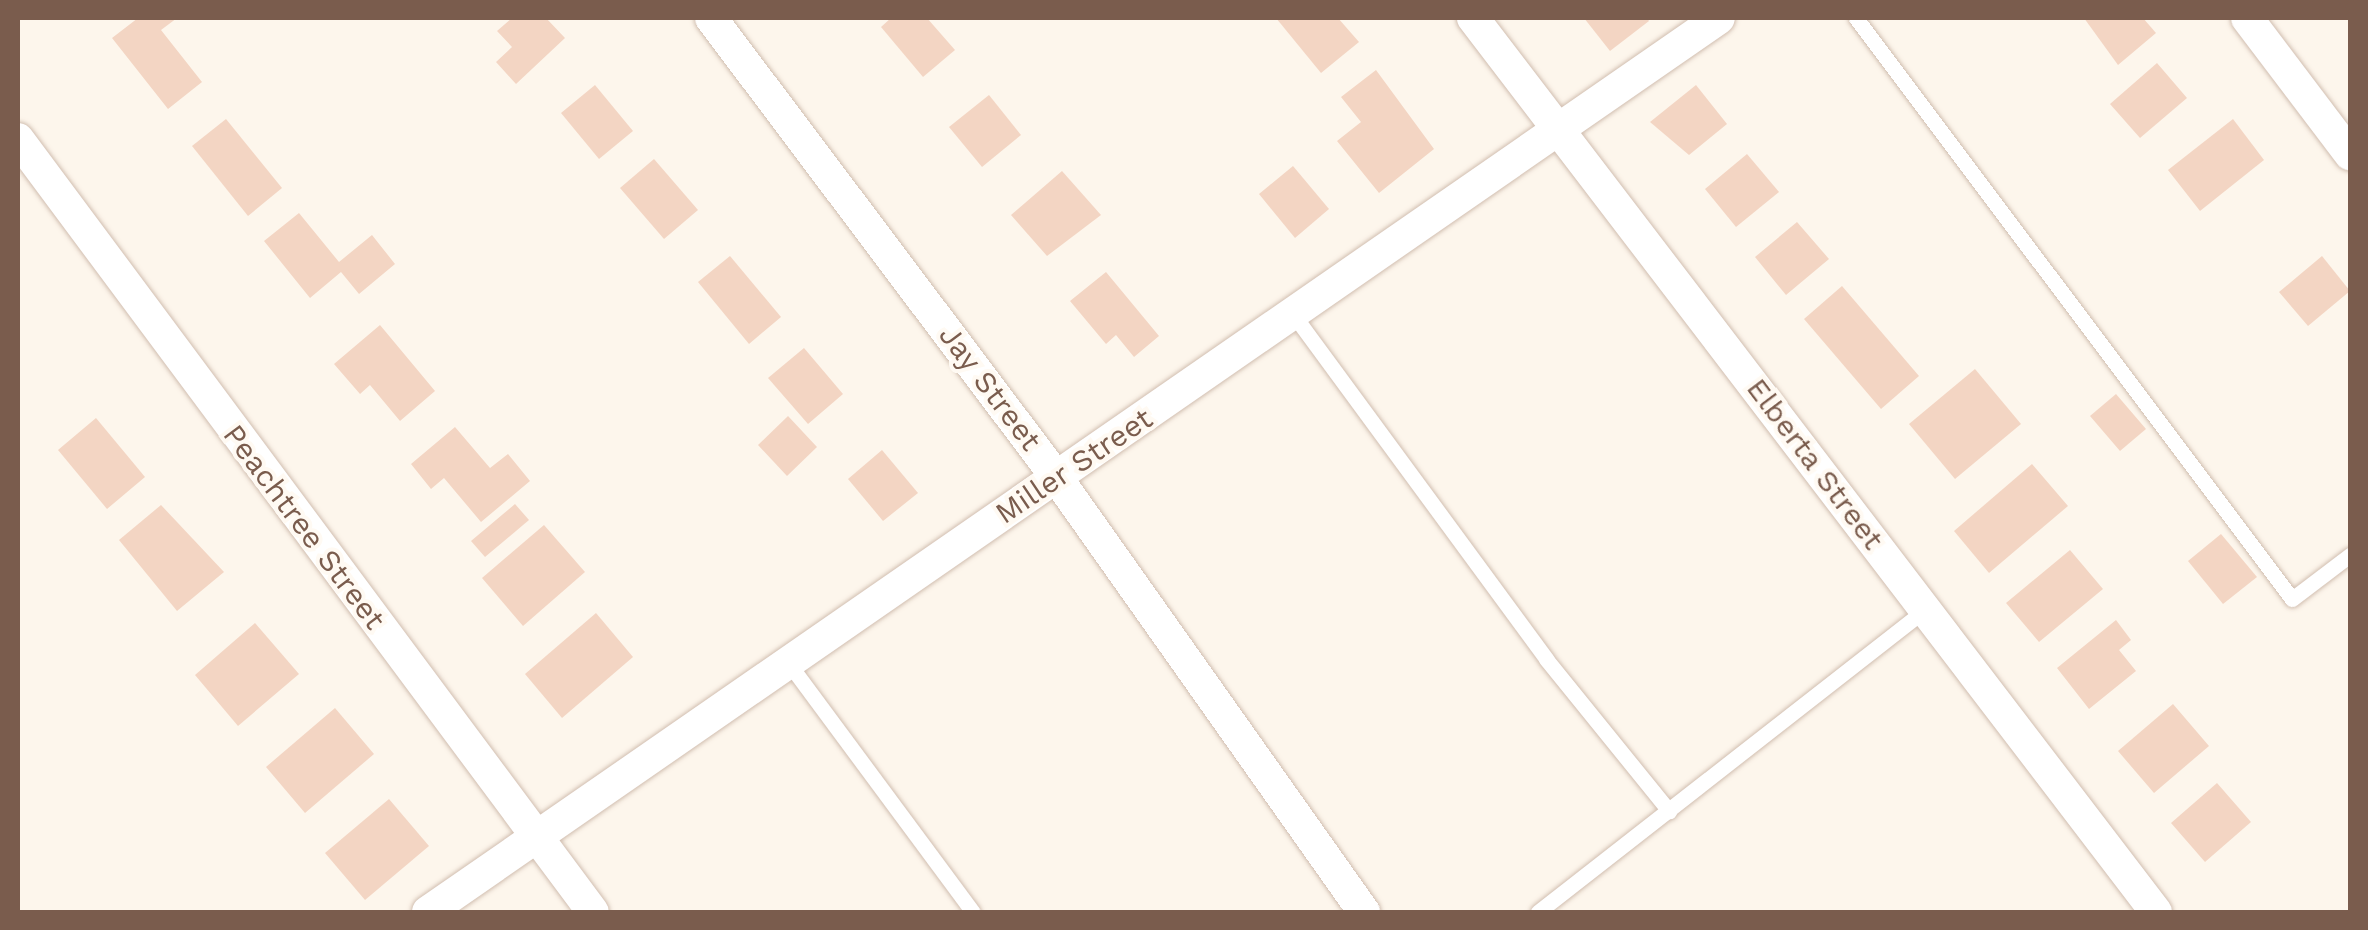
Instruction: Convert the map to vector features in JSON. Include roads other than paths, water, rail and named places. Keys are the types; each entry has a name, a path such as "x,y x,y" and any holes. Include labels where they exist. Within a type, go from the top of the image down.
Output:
{"street":[{"name":"Jay Street","path":"711,18 1057,478 1364,912"},
{"name":"Elberta Street","path":"1473,18 2156,912"},
{"name":"Miller Street","path":"428,912 534,834 1057,478 1719,18"},
{"path":"2247,18 2350,154"},
{"name":"Peachtree Street","path":"18,139 593,912"}],"lane":[{"path":"1856,18 2292,598 2350,555"},
{"path":"1293,314 1500,600 1670,810"},
{"path":"1538,912 1926,609"},
{"path":"787,661 973,912"}]}
